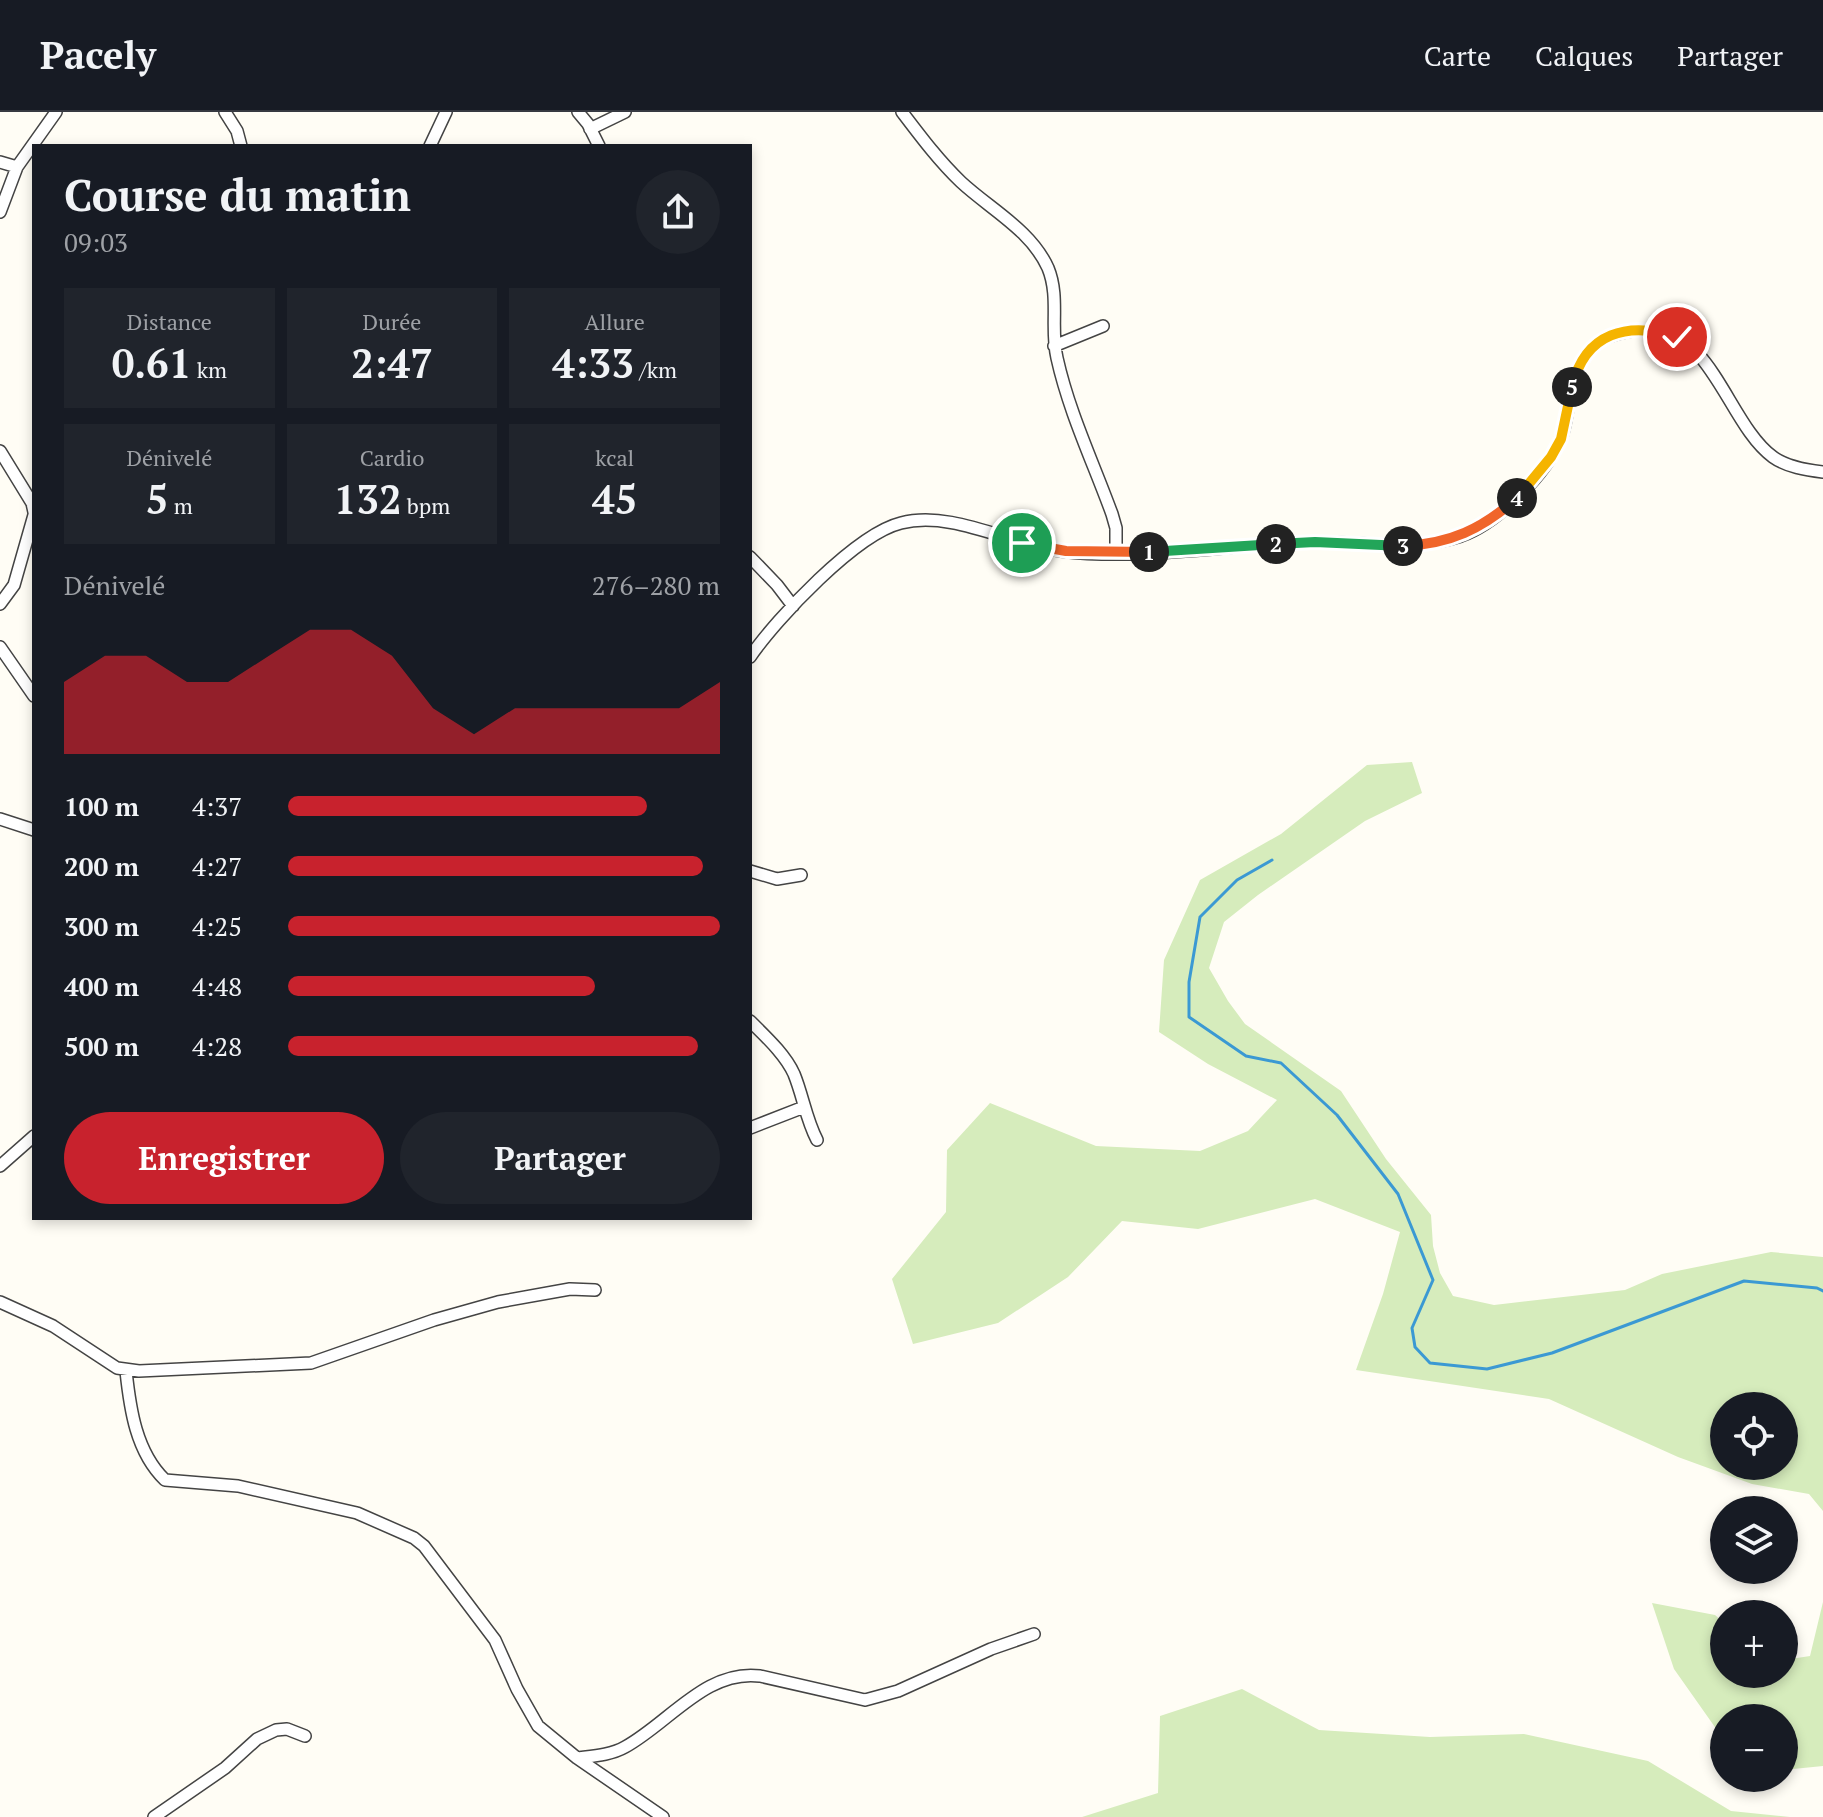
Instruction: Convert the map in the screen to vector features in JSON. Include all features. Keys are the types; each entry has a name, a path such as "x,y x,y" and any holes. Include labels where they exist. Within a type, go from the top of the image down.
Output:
{"street":[{"path":"33,144 56,112"},
{"path":"225,112 237,131 240,144"},
{"path":"431,144 446,112"},
{"path":"578,112 598,144"},
{"path":"590,129 625,112"},
{"path":"902,112 934,154 1030,241 1047,267 1055,295 1054,346 1061,379 1112,514 1116,528 1116,552"},
{"path":"0,212 17,167 32,146"},
{"path":"0,162 17,167"},
{"path":"1054,346 1103,326"},
{"path":"752,655 793,606 869,537 908,522 952,522 1055,550 1116,552 1315,542 1396,547 1421,545 1478,528 1515,500 1551,457 1564,430 1575,377 1583,357 1596,342 1632,330 1655,330 1677,337 1697,352 1712,372 1755,443 1776,460 1804,470 1823,472"},
{"path":"0,451 32,503"},
{"path":"0,604 14,585 32,520"},
{"path":"752,559 793,606"},
{"path":"0,647 32,693"},
{"path":"0,819 32,829"},
{"path":"752,872 777,879 801,875"},
{"path":"752,1023 792,1071 817,1140"},
{"path":"752,1127 804,1107"},
{"path":"0,1166 32,1138"},
{"path":"0,1302 53,1326 107,1363 126,1371 311,1363 434,1320 498,1302 561,1290 595,1290"},
{"path":"126,1371 131,1409 140,1442 165,1480 238,1486 357,1513 414,1538 424,1546 495,1640 538,1726 577,1758 663,1817"},
{"path":"577,1758 604,1755 624,1748 684,1703 731,1677 744,1674 760,1676 865,1700 898,1691 991,1649 1034,1634"},
{"path":"154,1817 225,1768 257,1739 276,1730 287,1729 305,1736"}],"green space":[{"path":"1412,762 1422,793 1365,821 1224,922 1209,968 1245,1024 1341,1091 1386,1159 1431,1215 1433,1246 1440,1273 1453,1296 1494,1305 1625,1290 1662,1274 1771,1252 1823,1257 1823,1511 1809,1494 1741,1480 1798,1480 1798,1392 1710,1392 1710,1469 1549,1399 1356,1370 1383,1294 1400,1232 1315,1199 1198,1229 1122,1221 1068,1277 998,1323 913,1344 892,1279 946,1212 947,1150 990,1103 1096,1146 1200,1151 1248,1131 1277,1100 1208,1064 1159,1032 1164,960 1200,880 1281,834 1367,765"},
{"path":"1823,1602 1823,1766 1798,1768 1798,1704 1710,1704 1710,1720 1674,1669 1652,1603 1710,1614 1710,1688 1798,1688 1798,1658 1810,1656"},
{"path":"1242,1689 1319,1730 1430,1737 1524,1734 1648,1761 1731,1811 1790,1817 1082,1817 1158,1793 1160,1716"}],"waterway":[{"path":"1272,860 1237,880 1200,917 1189,982 1189,1017 1246,1056 1281,1063 1337,1115 1398,1194 1433,1280 1412,1328 1415,1347 1430,1363 1487,1369 1552,1353 1744,1281 1823,1291"}],"route":[{"path":"1022,543 1066,551 1164,552 1315,542 1396,547 1461,536 1491,520 1515,500 1551,457 1561,439 1575,377 1583,357 1596,342 1632,330 1655,330 1677,337"}]}
